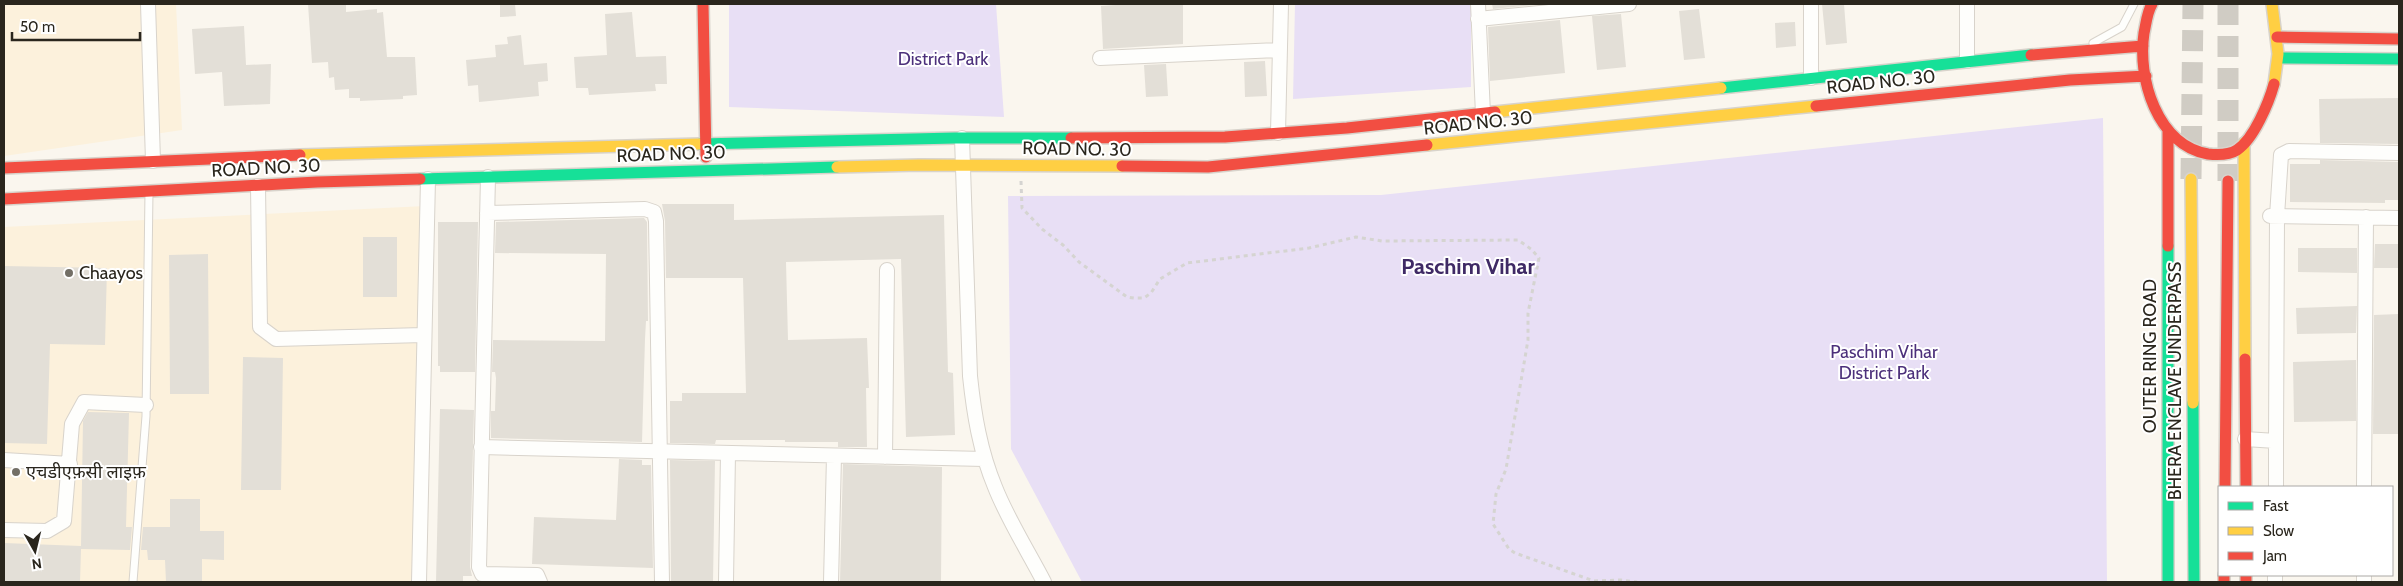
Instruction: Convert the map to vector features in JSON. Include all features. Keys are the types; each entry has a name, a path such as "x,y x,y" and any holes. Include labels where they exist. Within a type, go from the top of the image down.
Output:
{"street":[{"path":"148,4 154,161"},
{"path":"703,4 706,171"},
{"path":"1278,133 1281,4"},
{"path":"1478,4 1482,114"},
{"path":"1478,19 1629,4"},
{"path":"1811,4 1811,78"},
{"path":"1967,4 1967,61"},
{"path":"2152,4 2149,9 2143,46 2150,99 2168,130 2189,148 2208,155 2235,152 2244,143 2262,116 2274,91 2279,58 2272,4"},
{"path":"2277,37 2399,39"},
{"name":"ROAD NO. 30","path":"4,199 428,179 706,171 962,165 1208,168 2069,65 2084,49 2143,46"},
{"path":"1100,58 1280,50"},
{"path":"2279,58 2399,59"},
{"name":"ROAD NO. 30","path":"4,168 316,154 706,144 962,138 1225,137 1482,114 1967,61 2069,65 2146,76"},
{"name":"OUTER RING ROAD","path":"2168,130 2168,582"},
{"path":"962,138 970,376 974,415 984,459 995,489 1044,582"},
{"path":"2244,143 2246,486"},
{"path":"2276,486 2274,216 2279,160 2285,152 2399,153"},
{"path":"488,177 479,572 482,574 538,575 540,582"},
{"path":"419,582 423,335 428,179"},
{"name":"BHERA ENCLAVE UNDERPASS","path":"2191,179 2194,582"},
{"path":"2225,486 2228,181"},
{"path":"258,186 260,327 276,339 423,335"},
{"path":"487,213 645,209 654,212 656,231 662,582"},
{"path":"2274,216 2399,218"},
{"path":"2364,486 2366,218"},
{"path":"885,457 887,270"},
{"path":"4,530 47,531 64,521 72,424 84,402 146,405"},
{"path":"2245,439 2276,441"},
{"path":"481,448 984,459"},
{"path":"726,582 728,453"},
{"path":"831,582 834,456"},
{"path":"4,460 70,464"}],"lane":[{"path":"2084,49 2122,27 2134,4"},
{"path":"133,582 146,405 149,192"}],"path":[{"path":"1020,166 1022,208 1079,262 1127,297 1144,298 1152,292 1160,279 1188,263 1309,248 1356,237 1382,241 1518,240 1531,249 1539,258 1528,313 1528,340 1506,469 1496,494 1494,524 1509,549 1515,552 1594,581 1621,580 1636,582"}],"shaded area":[{"path":"4,4 176,4 182,130 4,156"},
{"path":"425,206 419,582 4,582 4,227"}],"green space":[{"name":"District Park","path":"729,4 996,4 1004,117 729,107"},
{"path":"1295,4 1471,4 1471,87 1293,99"},
{"name":"Paschim Vihar District Park","path":"2103,118 2107,582 1082,582 1011,449 1008,196 1381,195"}],"building":[{"path":"308,4 346,4 346,12 377,9 377,13 383,12 387,57 415,57 417,95 403,96 403,99 360,101 360,98 349,98 349,89 335,90 334,77 329,78 328,62 312,63"},
{"path":"500,4 515,4 516,16 500,17"},
{"path":"1183,4 1183,44 1103,49 1101,6"},
{"path":"1492,4 1543,4 1493,9"},
{"path":"1822,4 1844,4 1847,43 1826,45"},
{"path":"1699,9 1705,58 1684,60 1679,11"},
{"path":"632,12 636,57 666,56 667,84 655,84 656,91 589,95 588,88 576,88 574,57 607,55 605,14"},
{"path":"1621,14 1626,67 1597,70 1592,16"},
{"path":"1560,20 1565,73 1490,81 1488,27"},
{"path":"1795,22 1796,46 1776,48 1775,23"},
{"path":"244,26 246,65 271,64 270,104 224,106 222,72 195,74 192,29"},
{"path":"521,35 524,65 547,63 548,81 538,82 539,96 479,102 478,85 468,86 466,60 496,57 495,45 508,44 507,37"},
{"path":"1265,61 1267,96 1245,97 1244,62"},
{"path":"1166,64 1168,96 1146,97 1144,65"},
{"path":"2398,98 2399,144 2320,143 2319,99"},
{"path":"2320,160 2399,162 2399,200 2385,200 2385,203 2290,202 2290,164 2320,164"},
{"path":"662,204 734,204 734,220 944,215 948,372 953,373 955,435 906,437 901,259 786,262 788,340 867,338 869,388 866,388 867,447 838,447 838,442 785,442 785,440 716,440 715,444 670,443 670,401 682,401 682,393 746,393 743,278 666,278 665,221"},
{"path":"644,218 647,222 648,321 646,321 645,339 642,442 491,438 491,411 495,411 496,378 495,372 492,372 493,340 605,341 606,254 495,253 496,222"},
{"path":"438,222 478,222 475,372 440,372 440,366 438,366"},
{"path":"363,237 397,237 397,297 363,297"},
{"path":"2375,244 2399,244 2399,268 2374,268"},
{"path":"2298,248 2357,248 2357,273 2298,272"},
{"path":"208,254 209,394 170,394 169,255"},
{"path":"4,266 107,268 105,345 50,344 47,444 4,443"},
{"path":"2357,306 2356,333 2297,334 2296,308"},
{"path":"2399,314 2399,434 2373,434 2374,315"},
{"path":"243,357 283,358 281,490 241,490"},
{"path":"2356,360 2356,421 2294,422 2293,362"},
{"path":"440,409 474,410 470,567 472,576 463,576 463,582 436,582"},
{"path":"88,412 129,413 126,527 132,527 130,550 81,549 80,582 4,582 4,543 81,546 83,421"},
{"path":"619,459 642,460 642,465 651,465 653,568 532,564 534,517 616,520"},
{"path":"670,460 715,461 713,582 671,582"},
{"path":"843,464 942,467 941,582 840,582"},
{"path":"170,499 200,499 200,531 224,531 224,560 202,559 202,582 166,582 165,560 148,560 147,550 141,550 143,527 170,527"}],"tunnel":[{"path":"2191,179 2193,4"},
{"path":"2228,4 2228,181"}],"traffic: fast":[{"path":"1721,88 2031,55"},
{"path":"2279,58 2399,59"},
{"path":"700,144 955,138 1071,138"},
{"path":"420,179 837,167"},
{"path":"2168,246 2168,582"},
{"path":"2193,403 2194,582"}],"traffic: slow":[{"path":"2272,4 2278,54 2274,84"},
{"path":"1495,112 1721,88"},
{"path":"1427,145 1816,106"},
{"path":"2244,143 2245,359"},
{"path":"300,155 700,144"},
{"path":"837,167 919,165 1122,166"},
{"path":"2191,179 2193,403"}],"traffic: jam":[{"path":"703,4 706,157"},
{"path":"2152,4 2146,22 2143,51 2148,89 2154,107 2163,124 2176,138 2190,148 2208,154 2227,154 2237,150 2255,129 2265,110 2274,84"},
{"path":"2277,37 2399,39"},
{"path":"2031,55 2143,46"},
{"path":"1816,106 2070,80 2146,76"},
{"path":"1071,138 1225,137 1347,128 1495,112"},
{"path":"2168,130 2168,246"},
{"path":"1122,166 1208,167 1427,145"},
{"path":"4,168 300,155"},
{"path":"4,199 317,182 420,179"},
{"path":"2225,486 2228,181"},
{"path":"2245,359 2246,486"},
{"path":"2224,576 2224,582"},
{"path":"2246,576 2246,582"}],"place":[{"name":"Chaayos","path":"69,273"},
{"name":"एचडीएफ़सी लाइफ़","path":"16,472"}],"district":[{"name":"Paschim Vihar","path":"1468,266"}]}
